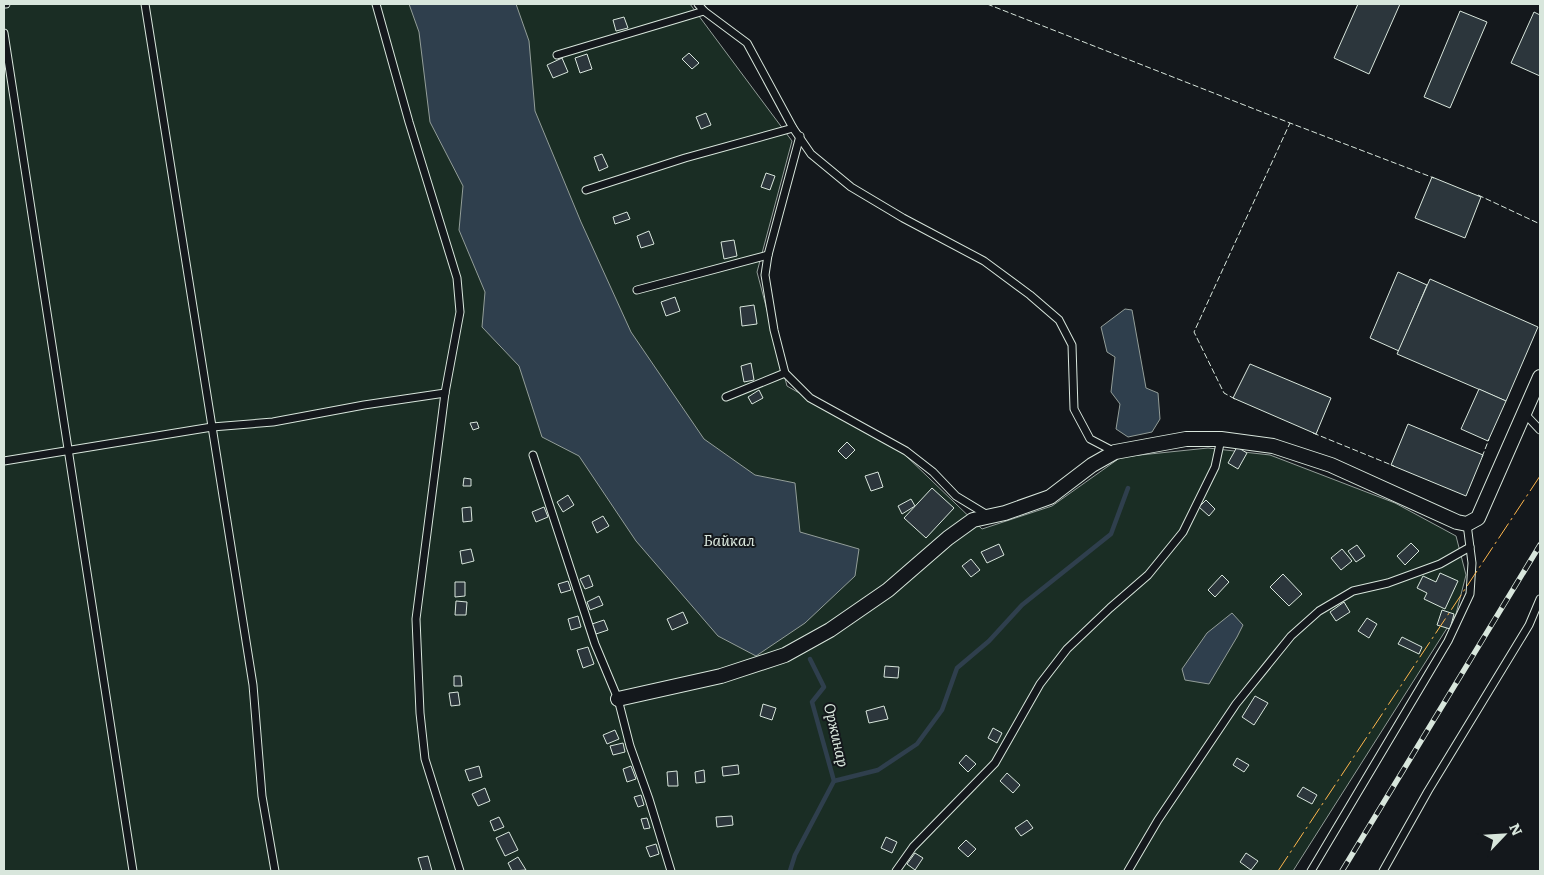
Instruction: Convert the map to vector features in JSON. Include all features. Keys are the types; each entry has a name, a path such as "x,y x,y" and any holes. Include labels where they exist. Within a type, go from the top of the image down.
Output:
{"street":[{"path":"618,700 721,676 785,655 830,630 888,590 948,538 973,520 1005,513 1050,497 1092,465 1115,452 1186,439 1221,439 1273,446 1331,464 1457,522 1473,521 1540,377"}],"lane":[{"path":"145,4 253,685 262,796 275,871"},
{"path":"376,4 408,122 457,278 460,312 445,393 416,619 420,713 425,759 460,871"},
{"path":"698,4 704,11 747,44 793,128 811,154 851,187 903,218 984,261 1030,295 1059,320 1072,345 1074,409 1090,438 1115,452"},
{"path":"557,55 704,11"},
{"path":"4,33 133,871"},
{"path":"586,190 685,158 793,128"},
{"path":"800,136 764,275 774,330 785,373 810,398 906,451 933,472 956,496 990,516"},
{"path":"637,290 768,255"},
{"path":"726,397 785,373"},
{"path":"4,460 212,428 272,422 364,405 445,393"},
{"path":"1524,413 1540,430"},
{"path":"896,871 913,847 995,763 1040,684 1067,649 1148,575 1183,532 1214,468 1221,439"},
{"path":"533,455 595,644 618,700 630,746 649,799 671,871"},
{"path":"1311,871 1448,641 1470,594 1472,563 1470,547 1473,521"},
{"path":"1128,871 1158,820 1236,704 1292,636 1319,611 1353,591 1388,583 1440,564 1470,547"},
{"path":"1383,871 1529,624 1540,599"}],"green space":[{"path":"4,4 690,4 792,141 757,272 787,386 902,452 982,529 1052,506 1121,457 1208,448 1270,455 1395,503 1456,536 1466,575 1456,614 1293,871 4,871"}],"water":[{"name":"Байкал","path":"409,4 516,4 529,41 535,111 581,222 631,332 704,439 755,475 795,483 800,532 859,549 855,576 805,623 756,656 718,636 636,541 579,456 542,437 519,366 482,327 485,292 459,230 463,186 430,122 419,32"},
{"path":"1125,309 1132,310 1146,388 1158,393 1160,419 1152,432 1128,437 1116,429 1120,404 1111,392 1115,357 1107,352 1101,327"},
{"path":"1232,613 1243,625 1209,684 1185,680 1182,669 1207,633"}],"building":[{"path":"1358,4 1400,4 1369,74 1334,58"},
{"path":"1460,11 1487,22 1450,108 1424,97"},
{"path":"1534,12 1540,15 1540,76 1511,63"},
{"path":"624,17 628,28 616,31 613,20"},
{"path":"689,53 699,63 692,69 682,59"},
{"path":"587,54 592,69 580,73 575,58"},
{"path":"562,58 568,72 553,78 547,65"},
{"path":"706,113 711,125 701,129 696,117"},
{"path":"602,154 608,167 599,171 594,157"},
{"path":"766,173 775,176 770,190 761,187"},
{"path":"1432,177 1481,197 1465,238 1415,218"},
{"path":"627,212 630,219 615,224 613,217"},
{"path":"649,231 654,244 641,248 637,236"},
{"path":"734,240 737,256 724,259 721,242"},
{"path":"1398,272 1427,285 1399,351 1370,338"},
{"path":"1430,279 1538,327 1506,401 1397,354"},
{"path":"675,297 680,311 666,316 661,302"},
{"path":"754,305 757,324 742,326 740,307"},
{"path":"751,363 754,380 744,382 741,366"},
{"path":"1250,364 1331,398 1316,434 1233,398"},
{"path":"1479,389 1506,401 1488,441 1461,429"},
{"path":"759,390 763,398 752,404 748,397"},
{"path":"477,422 479,428 473,430 470,423"},
{"path":"1408,424 1483,455 1466,496 1391,465"},
{"path":"847,442 855,450 846,459 838,451"},
{"path":"1237,447 1247,453 1238,469 1228,463"},
{"path":"878,472 883,487 871,491 865,476"},
{"path":"464,478 471,479 471,486 463,486"},
{"path":"932,488 954,508 926,538 904,518"},
{"path":"568,495 574,505 563,512 557,502"},
{"path":"911,499 915,506 902,514 898,506"},
{"path":"1206,500 1215,509 1209,516 1199,507"},
{"path":"471,507 472,521 463,522 462,508"},
{"path":"544,507 548,517 536,522 532,512"},
{"path":"603,516 609,526 597,533 592,522"},
{"path":"1411,543 1419,551 1405,565 1397,556"},
{"path":"999,544 1004,555 987,563 981,552"},
{"path":"1357,545 1365,556 1356,562 1348,551"},
{"path":"471,549 474,561 462,564 460,551"},
{"path":"1342,549 1352,561 1341,570 1331,558"},
{"path":"971,559 980,570 971,577 962,566"},
{"path":"1440,573 1458,581 1445,609 1424,599 1427,593 1417,588 1423,576 1436,582"},
{"path":"1283,574 1302,594 1289,606 1270,587"},
{"path":"589,575 593,586 585,589 580,579"},
{"path":"1222,575 1229,582 1215,597 1208,590"},
{"path":"568,581 571,590 561,593 558,584"},
{"path":"455,582 465,582 465,596 455,597"},
{"path":"599,596 603,605 590,610 587,602"},
{"path":"456,601 467,602 466,615 455,615"},
{"path":"1344,602 1350,612 1336,621 1330,612"},
{"path":"1442,610 1454,614 1450,629 1437,625"},
{"path":"683,612 688,623 672,630 667,619"},
{"path":"578,616 581,627 571,630 568,619"},
{"path":"1367,618 1377,624 1369,638 1358,631"},
{"path":"604,620 608,630 596,634 592,624"},
{"path":"1402,637 1422,647 1419,654 1398,644"},
{"path":"588,647 594,664 583,668 577,650"},
{"path":"885,666 899,667 898,678 884,677"},
{"path":"454,676 461,676 462,686 454,686"},
{"path":"458,692 460,705 451,706 449,693"},
{"path":"1255,696 1268,703 1254,725 1242,717"},
{"path":"763,704 776,708 772,720 760,716"},
{"path":"884,706 888,719 869,723 866,711"},
{"path":"993,728 1002,733 997,743 988,738"},
{"path":"615,730 619,739 607,744 603,735"},
{"path":"623,743 625,752 613,755 610,746"},
{"path":"966,755 976,764 968,772 959,763"},
{"path":"1237,758 1249,765 1244,772 1233,765"},
{"path":"738,765 739,774 723,776 722,767"},
{"path":"479,766 482,777 469,781 465,770"},
{"path":"631,766 636,779 627,782 623,769"},
{"path":"704,770 705,782 696,783 695,772"},
{"path":"677,771 678,786 668,786 667,772"},
{"path":"1007,773 1020,785 1013,793 1000,781"},
{"path":"1303,787 1317,795 1312,804 1297,796"},
{"path":"485,788 490,801 478,806 472,794"},
{"path":"641,795 644,805 638,807 634,797"},
{"path":"732,816 733,825 717,827 716,817"},
{"path":"499,817 504,827 494,831 490,821"},
{"path":"647,818 650,828 644,829 641,819"},
{"path":"1027,820 1033,828 1021,836 1015,828"},
{"path":"509,832 518,850 505,856 496,838"},
{"path":"886,837 897,842 892,853 881,848"},
{"path":"966,840 976,849 968,857 958,848"},
{"path":"656,844 659,854 650,857 646,847"},
{"path":"915,853 923,858 915,870 907,864"},
{"path":"1246,853 1258,861 1251,870 1240,862"},
{"path":"428,856 432,871 422,871 418,858"},
{"path":"518,857 526,870 512,871 508,863"}],"waterway":[{"path":"834,781 878,770 917,744 942,710 957,668 989,641 1022,605 1111,534 1128,488"},
{"name":"Оржинар","path":"790,871 795,855 834,781 812,702 824,687 810,659"}],"railway":[{"path":"1342,871 1540,545"}],"fence":[{"path":"987,4 1434,178"},
{"path":"1235,399 1224,393 1194,332 1290,123"},
{"path":"1478,195 1540,224"},
{"path":"1313,433 1394,466"},
{"path":"1482,457 1489,439"}],"power":[{"path":"1278,871 1540,476"}]}
